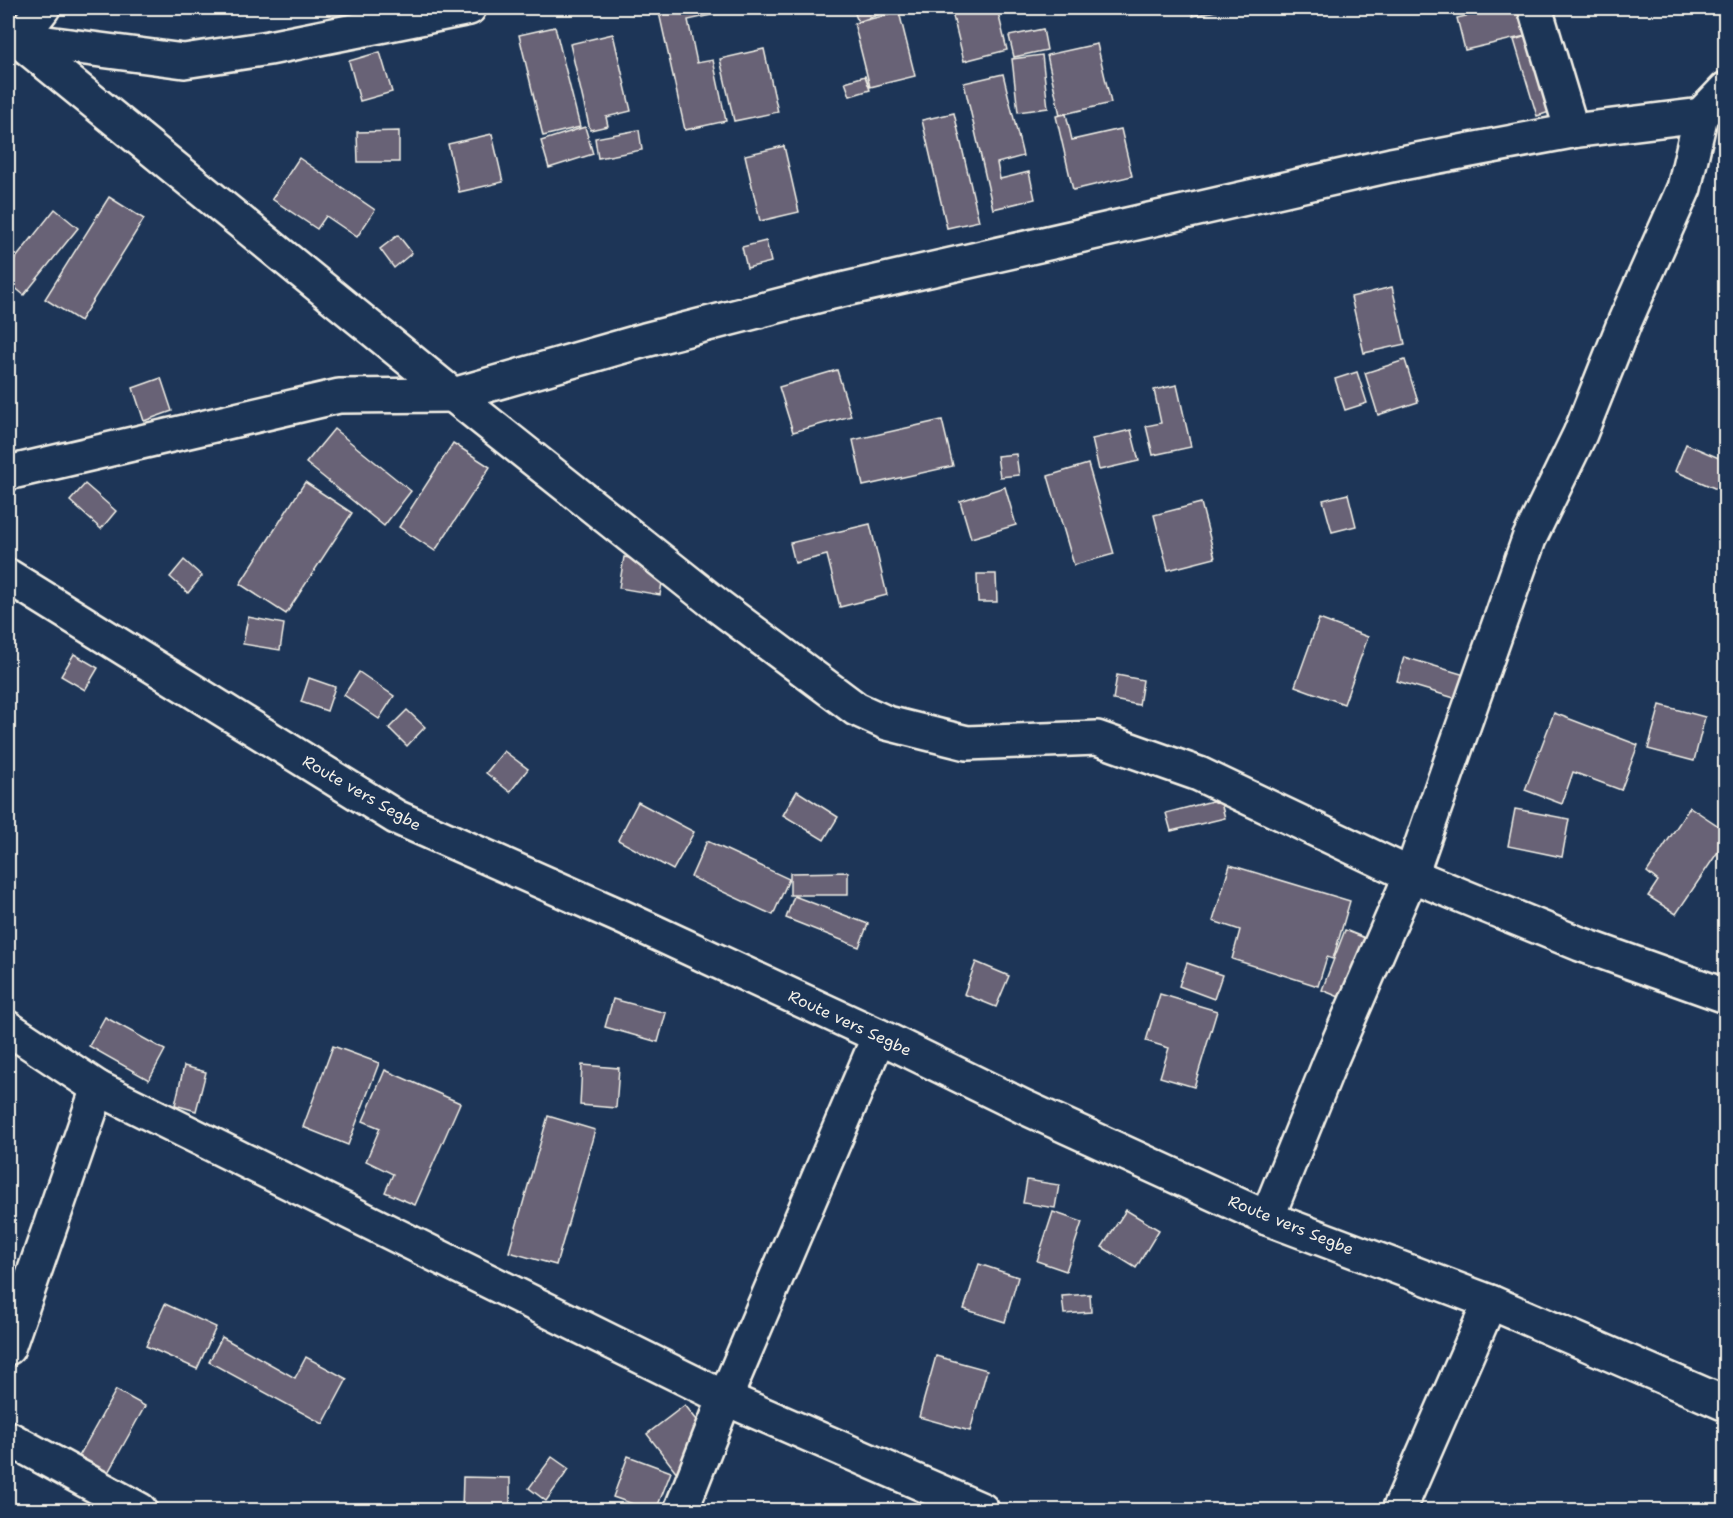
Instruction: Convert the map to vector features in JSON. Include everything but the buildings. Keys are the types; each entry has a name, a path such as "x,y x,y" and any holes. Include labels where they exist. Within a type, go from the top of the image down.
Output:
{"street":[{"path":"13,36 43,8"},
{"path":"13,36 183,61 269,48 420,12 469,8"},
{"path":"1535,8 1572,131"},
{"path":"13,36 453,395 717,605 856,710 887,723 967,743 1098,738 1199,774 1412,875 1580,944 1725,996"},
{"path":"1267,1218 1330,1062 1412,875 1529,539 1580,434 1625,321 1684,188 1701,114 1725,89"},
{"path":"8,473 339,396 453,395 645,340 828,293 1391,165 1572,131 1701,114"},
{"name":"Route vers Segbe","path":"8,576 396,817 622,916 879,1036 1034,1112 1267,1218 1490,1302 1725,1404"},
{"path":"8,1028 98,1088 725,1398 981,1510"},
{"path":"681,1510 725,1398 879,1036"},
{"path":"8,1348 98,1088"},
{"path":"1399,1510 1490,1302"},
{"path":"8,1438 140,1510"}]}
